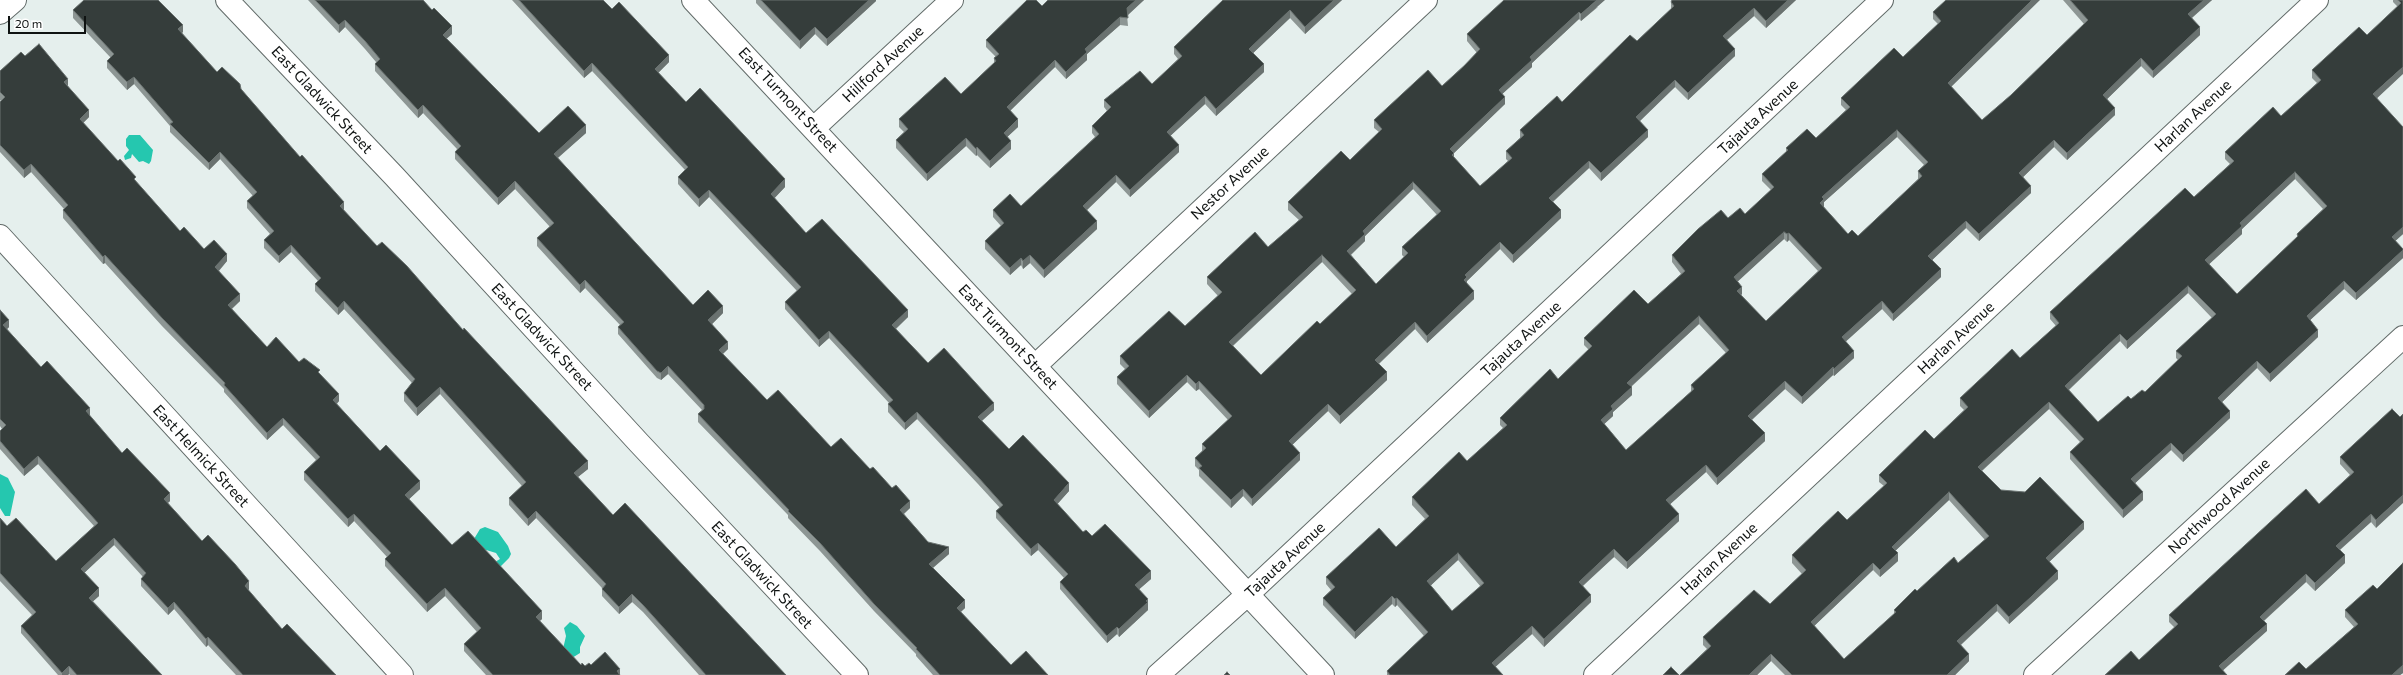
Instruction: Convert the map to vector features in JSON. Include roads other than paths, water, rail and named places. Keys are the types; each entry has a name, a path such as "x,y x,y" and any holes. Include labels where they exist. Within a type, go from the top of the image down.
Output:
{"street":[{"path":"0,13 15,0"},
{"name":"East Gladwick Street","path":"227,0 395,177 639,443 857,675"},
{"name":"East Turmont Street","path":"693,0 1323,675"},
{"name":"Hillford Avenue","path":"814,128 952,0"},
{"name":"Nestor Avenue","path":"1035,366 1426,0"},
{"name":"Tajauta Avenue","path":"1158,675 1247,595 1882,0"},
{"name":"Harlan Avenue","path":"1595,675 2317,0"},
{"name":"East Helmick Street","path":"0,236 402,675"},
{"name":"Northwood Avenue","path":"2035,675 2403,337"}]}
